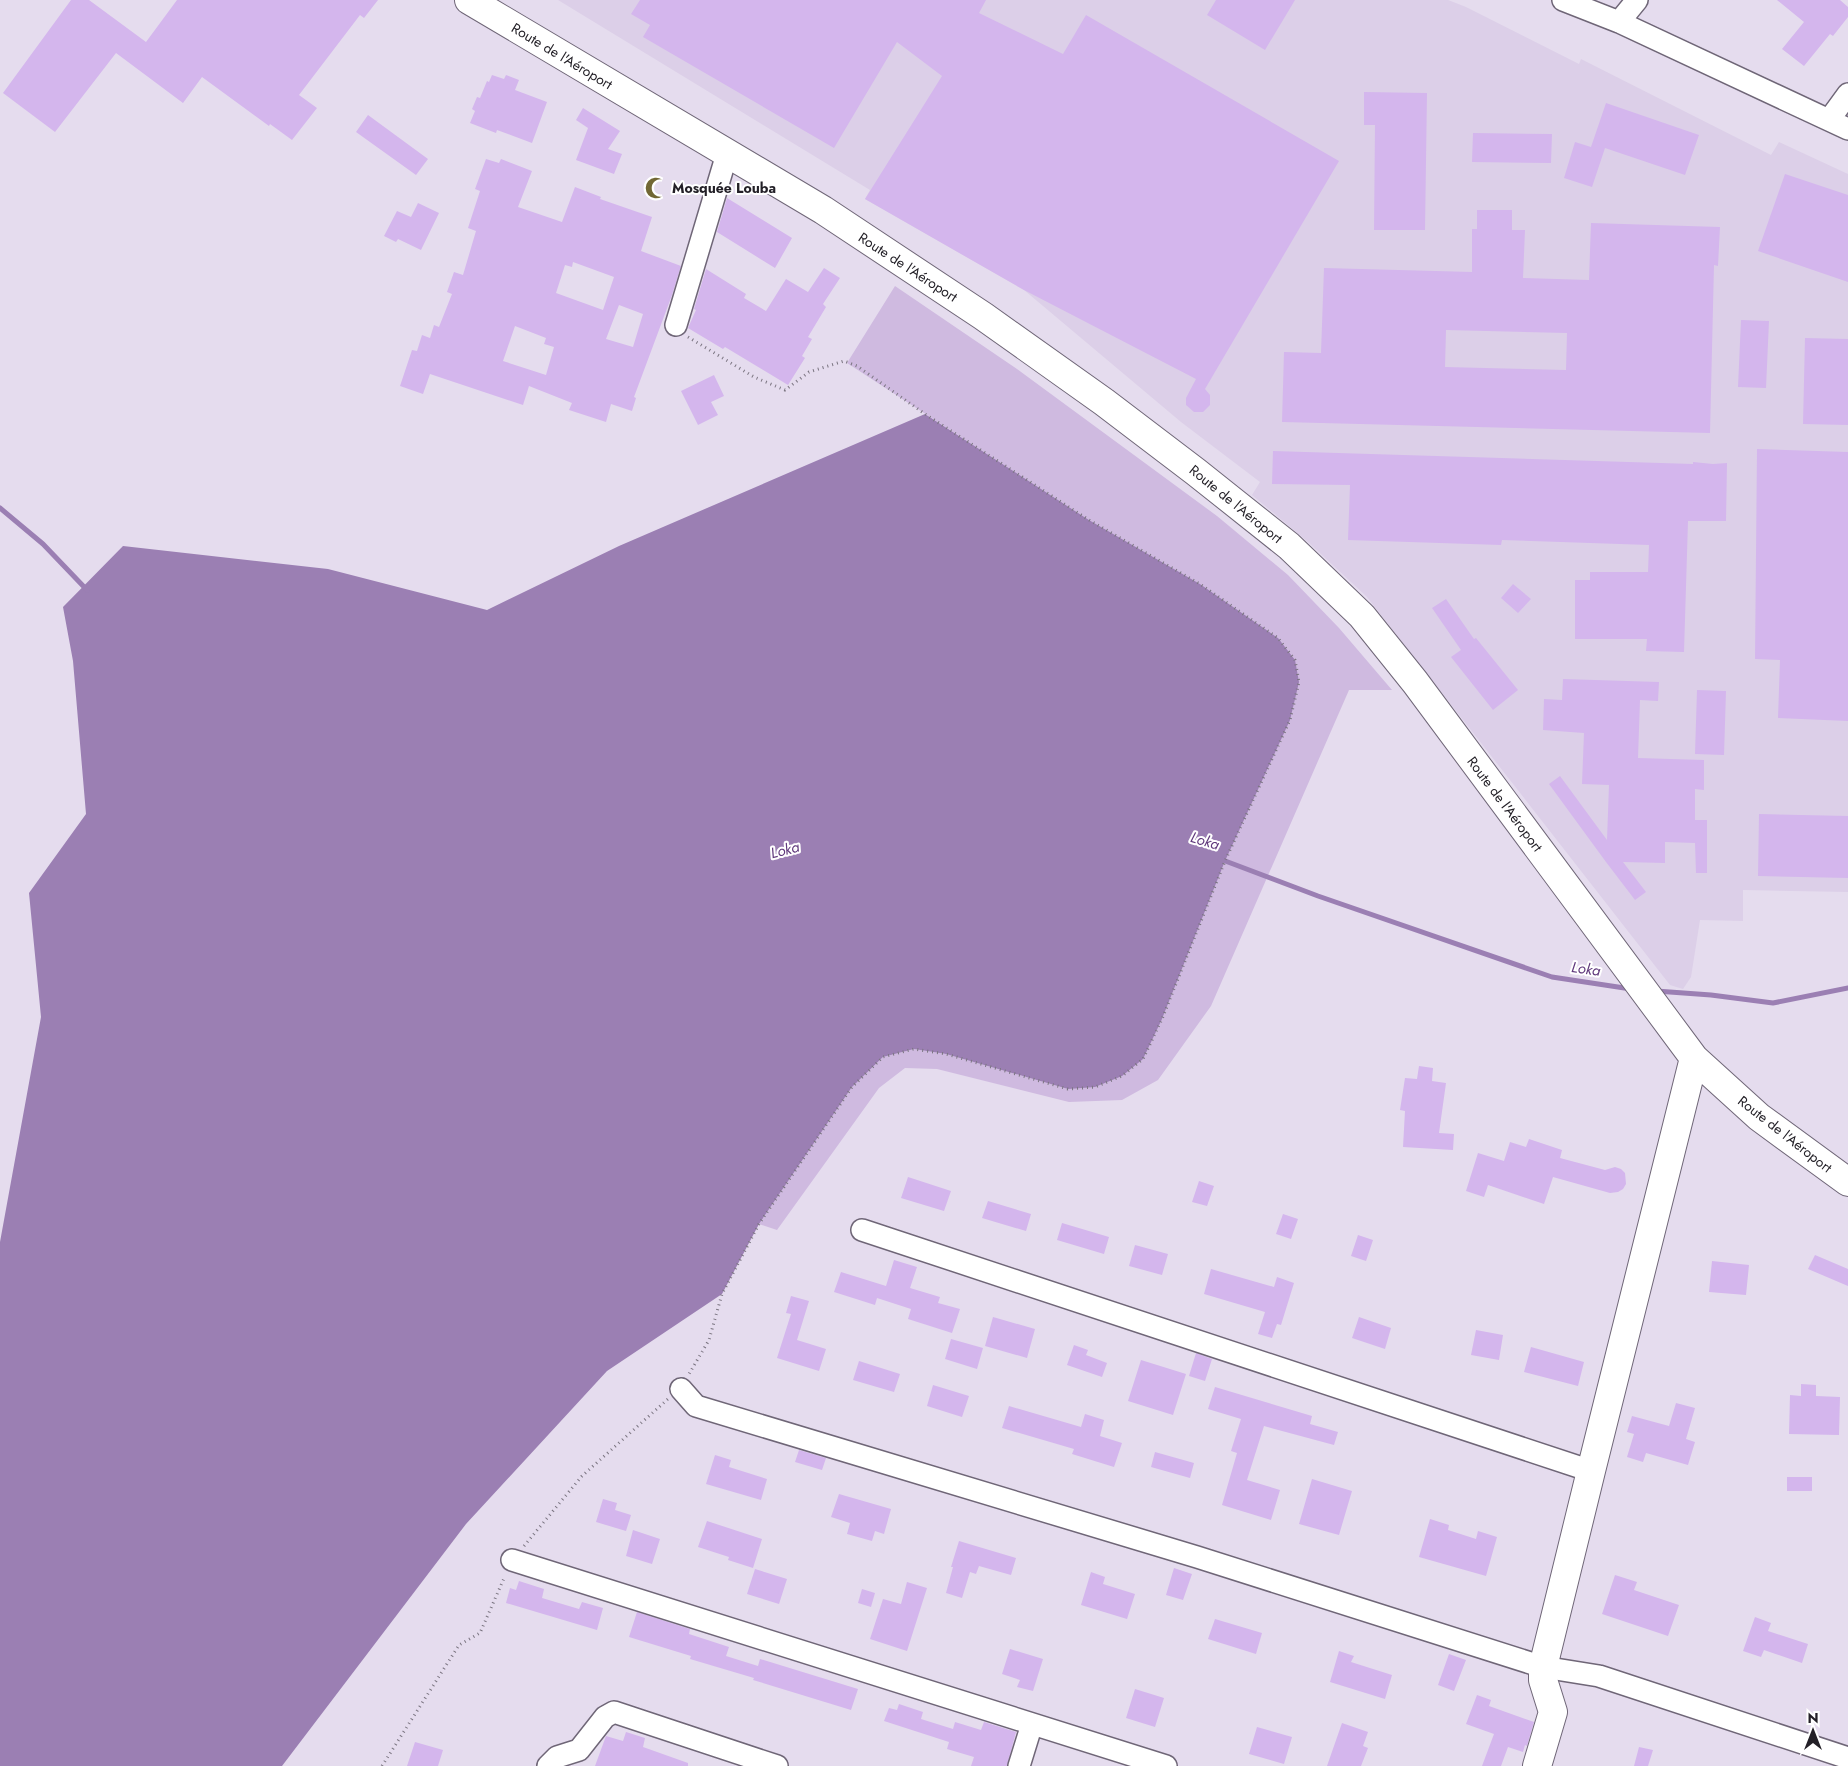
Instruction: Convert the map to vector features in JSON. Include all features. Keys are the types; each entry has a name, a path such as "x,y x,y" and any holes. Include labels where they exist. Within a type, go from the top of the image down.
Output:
{"main road":[{"name":"Route de l'Aéroport","path":"469,0 823,210 983,316 1112,408 1288,546 1362,616 1415,682 1694,1058 1759,1117 1848,1182"},
{"path":"1537,1766 1553,1712 1544,1680 1544,1668 1694,1058"}],"street":[{"path":"1563,0 1620,22 1848,129"},
{"path":"1620,22 1637,0"},
{"path":"1829,120 1848,94"},
{"path":"676,325 728,154"},
{"path":"862,1230 1591,1471"},
{"path":"680,1389 696,1406 1197,1557 1544,1668 1599,1676 1848,1758"},
{"path":"512,1560 1166,1766"},
{"path":"548,1766 556,1757 579,1750 605,1717 614,1712 777,1766"},
{"path":"1019,1766 1032,1724"}],"path":[{"path":"382,1766 459,1645 480,1633 512,1560 582,1476 680,1389 709,1340 722,1294 759,1224 852,1087 883,1057 914,1049 946,1054 1068,1088 1095,1087 1122,1076 1143,1059 1162,1019 1225,861 1290,720 1299,682 1295,660 1278,638 1200,584 1072,509 924,414 857,366 844,361 809,372 785,390 754,378 691,340 676,325"}],"shaded area":[{"path":"558,0 1448,0 1466,7 1579,64 1581,59 1771,155 1779,142 1848,174 1848,892 1743,890 1743,921 1700,920 1691,977 1683,989 1670,985 1367,597 1308,542 1252,495 1260,482 1181,422 1024,290 865,199 870,190"},
{"path":"895,286 1017,369 1217,516 1288,575 1339,628 1392,690 1349,690 1211,1006 1158,1080 1122,1100 1069,1102 937,1069 905,1068 879,1088 777,1230 759,1224 852,1087 883,1057 914,1049 946,1054 1068,1089 1162,1019 1225,861 1278,638 1200,584 1089,520 847,363"}],"water":[{"path":"925,414 1089,520 1200,584 1278,638 1295,660 1299,682 1290,720 1225,861 1162,1019 1143,1059 1122,1076 1095,1087 1068,1089 946,1054 914,1049 883,1057 852,1087 759,1224 722,1294 607,1371 466,1524 282,1766 0,1766 0,1242 41,1017 29,893 86,814 73,661 63,607 123,546 328,569 487,610 619,546"}],"building":[{"path":"71,0 89,0 146,42 177,0 378,0 364,18 360,15 299,95 317,108 292,140 270,124 269,126 202,77 183,103 116,53 55,132 3,93"},
{"path":"640,0 986,0 979,13 1063,54 1086,15 1339,161 1205,389 1210,395 1210,405 1203,412 1194,412 1186,405 1186,398 1196,379 1024,290 865,199 942,76 897,42 834,148 643,37 650,25 631,14"},
{"path":"1216,0 1295,0 1265,50 1207,15"},
{"path":"1777,0 1840,0 1848,7 1848,17 1833,36 1830,34 1804,66 1782,49 1804,22"},
{"path":"492,75 504,79 506,75 519,80 515,90 547,102 532,143 497,130 496,133 470,123 475,111 472,109 477,97 480,98 487,81 489,82"},
{"path":"1364,92 1427,93 1425,230 1374,230 1375,125 1364,125"},
{"path":"1606,103 1699,135 1685,175 1605,148 1592,187 1564,178 1575,142 1591,147"},
{"path":"583,108 620,131 608,149 622,154 614,174 576,160 588,128 576,120"},
{"path":"368,115 428,159 416,175 356,132"},
{"path":"1473,133 1552,134 1551,163 1472,162"},
{"path":"486,159 499,163 501,159 532,171 518,207 562,222 575,187 601,197 600,199 652,217 641,251 681,266 634,397 636,398 632,411 611,404 606,422 569,410 572,403 529,386 523,405 430,374 423,394 400,386 412,350 417,351 422,335 430,338 434,325 439,327 452,294 447,292 454,272 463,275 476,231 468,228 480,191 475,189","holes":["573,262 614,277 603,310 556,293 565,265 572,267","619,305 643,314 633,347 606,339","515,326 546,338 544,344 554,347 546,375 503,361"]},
{"path":"1785,174 1848,195 1848,282 1758,251"},
{"path":"727,198 792,238 775,268 717,232"},
{"path":"418,203 439,213 421,250 398,239 396,242 384,236 397,211 411,217"},
{"path":"1477,210 1512,210 1512,230 1525,230 1523,278 1589,280 1591,223 1720,227 1718,266 1714,265 1710,433 1282,422 1284,352 1321,353 1324,268 1472,272 1472,229 1477,229","holes":["1446,330 1567,333 1566,370 1445,367"]},
{"path":"824,268 840,278 823,304 826,307 808,337 812,339 802,356 805,358 788,385 725,347 723,349 688,328 696,310 694,309 706,269 746,294 744,298 766,311 786,279 808,292"},
{"path":"1741,320 1769,321 1766,388 1738,387"},
{"path":"1805,338 1848,339 1848,425 1803,424"},
{"path":"714,375 724,396 711,402 718,415 698,425 681,391"},
{"path":"1757,449 1848,452 1848,721 1778,718 1780,660 1755,659"},
{"path":"1273,451 1693,464 1693,462 1727,463 1726,521 1688,521 1684,652 1646,651 1647,639 1575,639 1575,580 1590,580 1590,572 1648,572 1649,545 1502,540 1501,545 1348,540 1350,485 1272,484"},
{"path":"1513,584 1531,599 1518,613 1501,598"},
{"path":"1446,599 1474,639 1476,638 1518,690 1493,710 1451,657 1461,650 1432,608"},
{"path":"1563,679 1659,682 1658,701 1640,700 1638,758 1704,760 1704,790 1695,789 1695,820 1707,820 1707,873 1696,873 1695,843 1665,842 1665,863 1623,862 1646,892 1635,900 1606,862 1549,784 1560,776 1607,840 1609,785 1582,784 1584,733 1543,730 1544,699 1562,700"},
{"path":"1697,690 1726,691 1724,755 1695,754"},
{"path":"1759,814 1848,816 1848,878 1758,876"},
{"path":"1419,1066 1433,1068 1432,1081 1446,1083 1439,1133 1454,1134 1453,1150 1403,1147 1405,1111 1400,1110 1405,1078 1417,1079"},
{"path":"1529,1139 1562,1150 1560,1158 1605,1170 1615,1167 1621,1169 1625,1173 1626,1184 1618,1192 1610,1193 1553,1177 1544,1204 1488,1185 1484,1197 1466,1191 1478,1153 1504,1161 1510,1142 1526,1147"},
{"path":"908,1177 951,1191 944,1211 901,1198"},
{"path":"1199,1181 1214,1186 1207,1206 1192,1202"},
{"path":"988,1201 1031,1214 1026,1231 982,1218"},
{"path":"1283,1214 1298,1219 1291,1239 1276,1234"},
{"path":"1062,1223 1109,1237 1104,1254 1057,1240"},
{"path":"1358,1235 1373,1240 1366,1261 1351,1256"},
{"path":"1135,1245 1168,1254 1162,1275 1129,1266"},
{"path":"1815,1255 1848,1269 1848,1286 1808,1269"},
{"path":"894,1260 917,1267 910,1288 940,1297 938,1303 960,1309 952,1333 908,1319 911,1309 877,1298 875,1305 834,1292 841,1272 886,1286"},
{"path":"1712,1261 1749,1265 1746,1295 1709,1292"},
{"path":"1211,1269 1274,1287 1277,1277 1294,1283 1281,1325 1277,1324 1272,1338 1258,1334 1265,1312 1204,1294"},
{"path":"791,1296 809,1301 797,1340 826,1349 819,1371 777,1358 791,1314 786,1313"},
{"path":"993,1317 1035,1329 1027,1358 985,1346"},
{"path":"1359,1317 1391,1328 1385,1349 1352,1338"},
{"path":"1476,1330 1503,1335 1499,1360 1471,1355"},
{"path":"951,1339 983,1348 977,1369 945,1359"},
{"path":"1074,1345 1088,1350 1086,1355 1107,1363 1102,1377 1067,1365"},
{"path":"1531,1347 1584,1362 1578,1386 1524,1372"},
{"path":"1196,1353 1212,1359 1205,1381 1189,1376"},
{"path":"1141,1360 1186,1374 1173,1415 1128,1401"},
{"path":"859,1361 900,1374 894,1392 853,1380"},
{"path":"1801,1384 1816,1385 1816,1396 1840,1397 1839,1435 1789,1434 1790,1395 1801,1396"},
{"path":"933,1385 969,1396 962,1417 927,1406"},
{"path":"1215,1387 1312,1416 1310,1424 1338,1432 1334,1445 1264,1426 1247,1480 1280,1490 1271,1520 1222,1505 1237,1453 1231,1451 1241,1419 1208,1409"},
{"path":"1676,1403 1695,1408 1686,1439 1695,1442 1688,1465 1646,1453 1643,1462 1627,1457 1634,1434 1627,1432 1632,1416 1669,1426"},
{"path":"1009,1406 1081,1427 1085,1414 1104,1420 1100,1436 1122,1443 1114,1467 1072,1454 1074,1449 1002,1428"},
{"path":"799,1450 826,1458 822,1470 795,1462"},
{"path":"1155,1452 1194,1463 1190,1478 1151,1467"},
{"path":"715,1455 731,1460 729,1467 767,1479 761,1500 706,1484"},
{"path":"1787,1477 1812,1477 1812,1491 1787,1491"},
{"path":"1312,1479 1352,1491 1339,1535 1299,1524"},
{"path":"839,1494 891,1509 884,1534 875,1531 872,1541 847,1534 850,1523 831,1517"},
{"path":"603,1499 617,1503 615,1510 631,1515 626,1531 596,1522"},
{"path":"1430,1519 1449,1525 1448,1530 1476,1539 1478,1531 1497,1537 1486,1576 1419,1557"},
{"path":"707,1521 762,1539 753,1568 728,1560 729,1557 698,1547"},
{"path":"633,1530 660,1539 652,1564 626,1556"},
{"path":"959,1541 1016,1558 1011,1575 979,1566 976,1574 970,1572 962,1598 946,1593"},
{"path":"1174,1568 1192,1574 1183,1600 1166,1595"},
{"path":"755,1569 787,1579 779,1604 747,1594"},
{"path":"1091,1572 1105,1577 1103,1584 1135,1594 1127,1619 1081,1605"},
{"path":"1615,1575 1637,1582 1634,1590 1679,1605 1668,1636 1602,1614"},
{"path":"519,1581 544,1589 542,1598 579,1609 582,1602 603,1608 597,1630 506,1603 510,1588 516,1590"},
{"path":"907,1582 927,1588 907,1651 870,1639 883,1599 901,1604"},
{"path":"862,1589 875,1593 871,1607 858,1603"},
{"path":"637,1612 690,1629 689,1634 729,1647 726,1656 758,1666 760,1659 858,1689 851,1710 753,1680 754,1678 690,1659 691,1656 629,1637"},
{"path":"1755,1617 1771,1623 1768,1631 1808,1644 1802,1663 1764,1650 1761,1657 1743,1651"},
{"path":"1215,1619 1262,1633 1256,1654 1208,1639"},
{"path":"1010,1649 1043,1659 1033,1691 1017,1687 1020,1680 1002,1674"},
{"path":"1339,1651 1354,1656 1351,1662 1392,1675 1385,1699 1330,1682"},
{"path":"1449,1654 1466,1660 1454,1691 1438,1685"},
{"path":"1135,1689 1164,1698 1155,1727 1126,1718"},
{"path":"1477,1695 1491,1700 1489,1706 1534,1722 1527,1746 1525,1745 1523,1752 1508,1747 1501,1766 1482,1766 1494,1734 1466,1724"},
{"path":"899,1704 923,1712 921,1719 953,1729 955,1722 981,1730 984,1722 1016,1732 1007,1766 971,1766 974,1757 947,1749 949,1742 884,1721 889,1708 897,1710"},
{"path":"1342,1723 1368,1732 1363,1746 1368,1748 1361,1766 1327,1766"},
{"path":"1257,1727 1292,1737 1284,1764 1249,1754"},
{"path":"626,1732 645,1738 643,1747 688,1763 688,1766 595,1766 606,1736 623,1741"},
{"path":"415,1742 443,1750 438,1766 407,1766"},
{"path":"1639,1747 1653,1750 1648,1766 1634,1766"}],"waterway":[{"path":"0,508 43,544 87,590"},
{"name":"Loka","path":"1220,859 1318,896 1552,977 1631,989"},
{"name":"Loka","path":"1656,991 1711,995 1773,1003 1848,988"}],"place":[{"name":"Mosquée Louba","path":"656,188"}]}
